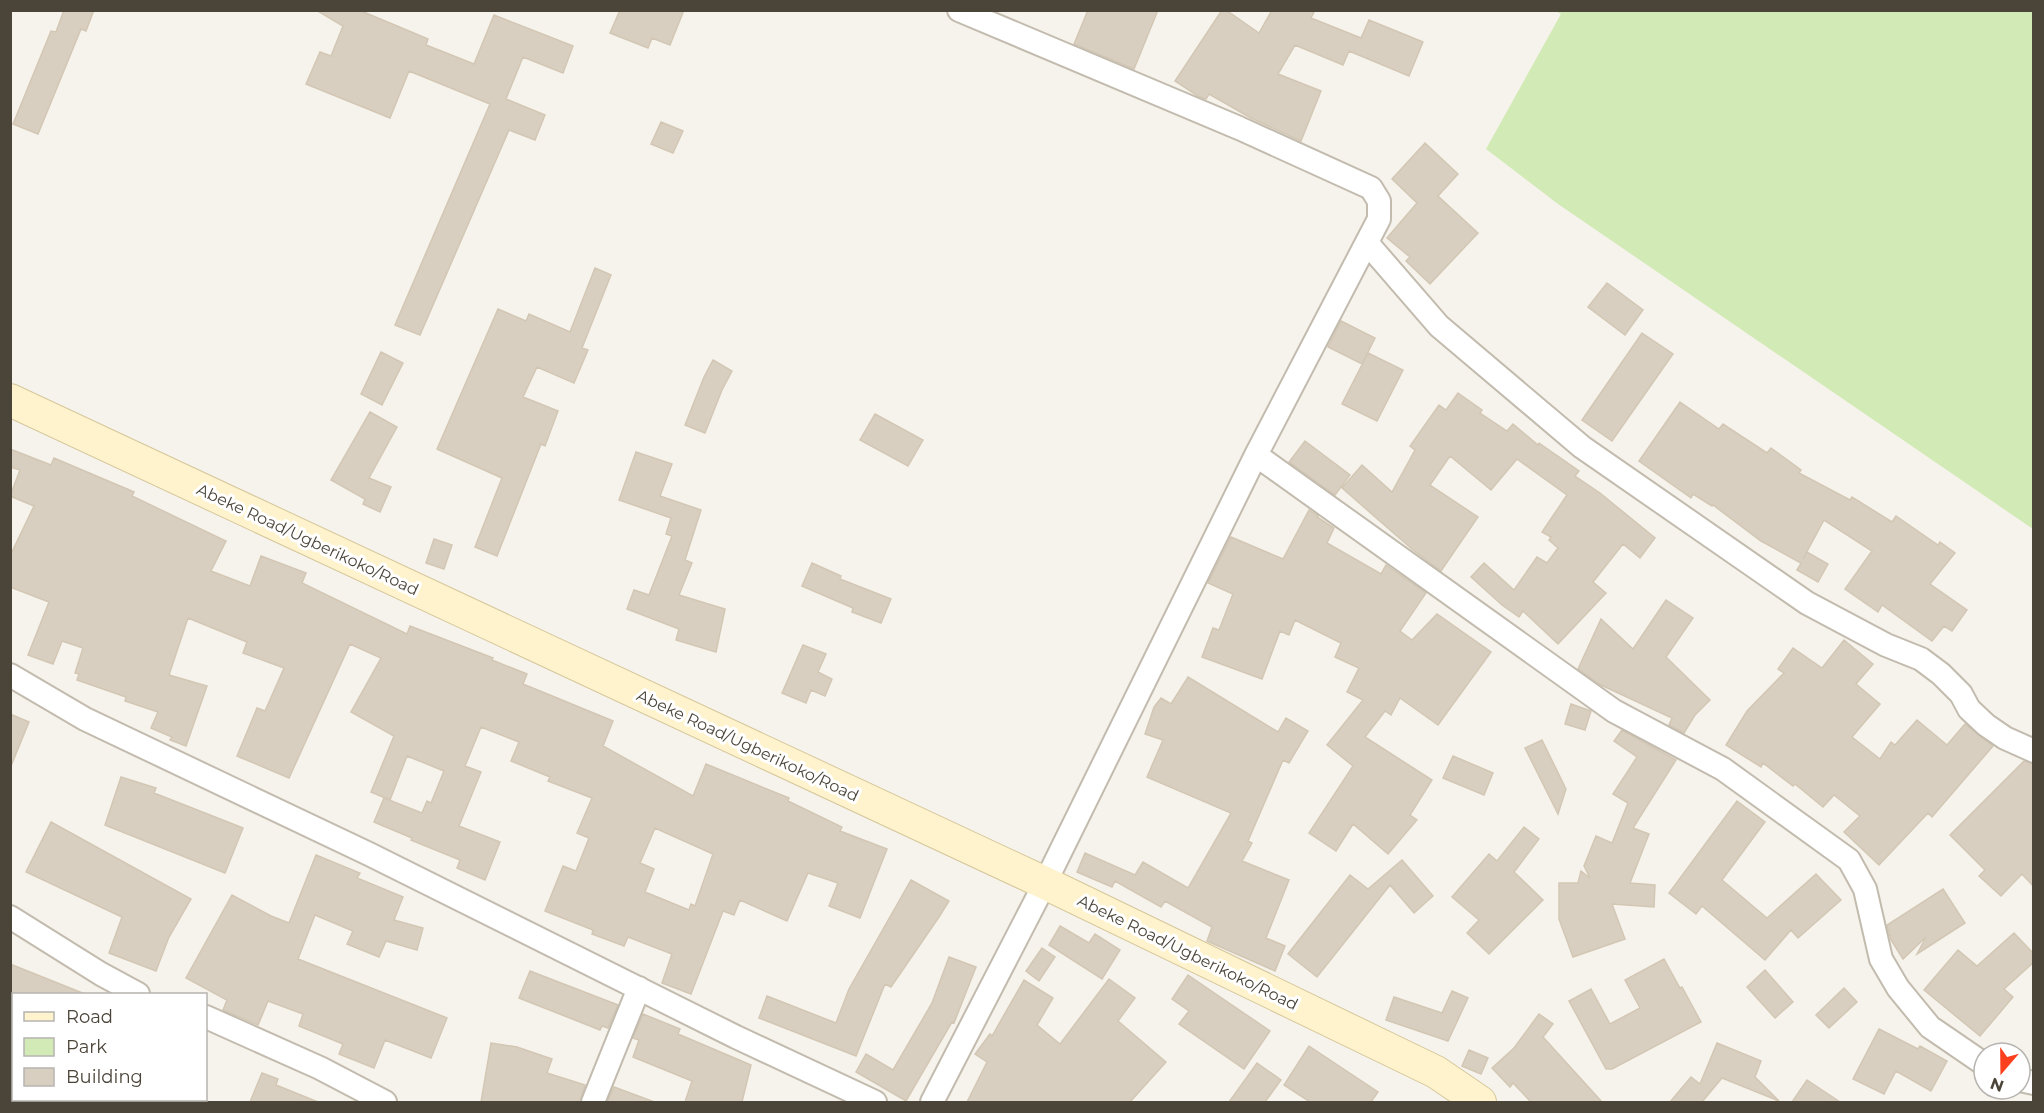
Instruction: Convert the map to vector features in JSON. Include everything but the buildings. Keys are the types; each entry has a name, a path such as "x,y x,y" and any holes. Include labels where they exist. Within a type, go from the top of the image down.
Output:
{"street":[{"path":"932,1102 1045,883 1256,456 1379,219 1379,201 1371,188 1239,128 959,10"},
{"path":"1368,244 1439,326 1582,447 1807,603 1886,645 1921,659 1962,694 1969,709 1986,725 2005,738 2034,751"},
{"name":"Abeke Road/Ugberikoko/Road","path":"10,400 1045,883 1436,1072 1480,1102"},
{"path":"1256,456 1614,711 1723,769 1850,860 1866,889 1881,959 1898,988 1930,1027 1972,1056"},
{"path":"10,675 85,719 369,854 736,1037 875,1102"},
{"path":"10,917 101,974 136,993"},
{"path":"593,1102 639,988"},
{"path":"207,1017 320,1068 385,1102"}],"green space":[{"path":"1556,11 2033,11 2033,529 1558,204 1486,149 1561,14"}]}
